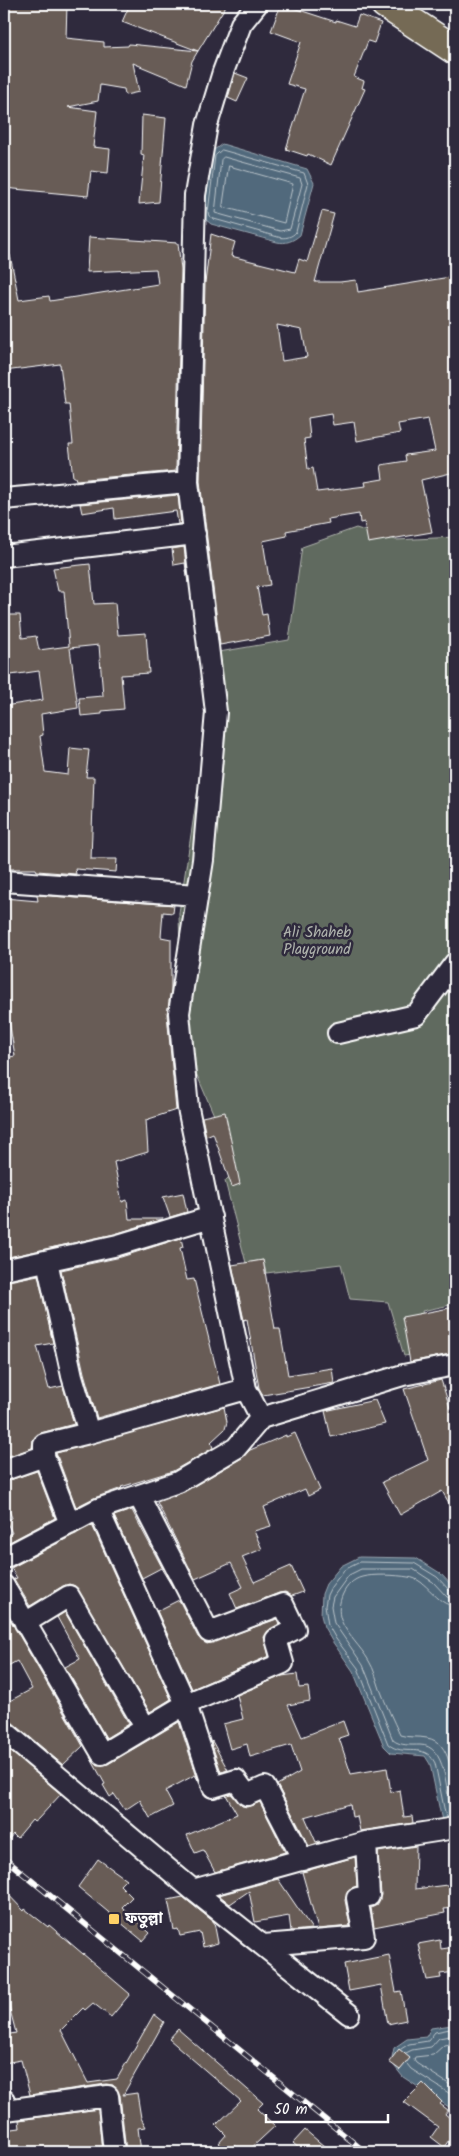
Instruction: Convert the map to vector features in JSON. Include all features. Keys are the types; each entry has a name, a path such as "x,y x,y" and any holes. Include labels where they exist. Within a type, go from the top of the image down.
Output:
{"highway":[{"path":"385,4 455,50"}],"street":[{"path":"257,4 241,24 222,72 207,125 195,195 188,482 216,712 203,860 179,1014 188,1108 246,1390 261,1418"},
{"path":"4,499 188,482"},
{"path":"4,556 195,534"},
{"path":"4,881 197,895"},
{"path":"338,1033 416,1015 455,963"},
{"path":"4,1270 118,1245 211,1217"},
{"path":"46,1261 72,1376 89,1433"},
{"path":"4,1558 98,1509 178,1482 236,1448 261,1418 404,1375 455,1365"},
{"path":"70,1524 44,1456 44,1444 246,1390"},
{"path":"4,1470 44,1456"},
{"path":"4,1586 102,1754 186,1704 283,1663 276,1639 295,1629 283,1604 209,1632 139,1496"},
{"path":"98,1509 186,1704 213,1787 236,1780 246,1794 266,1787 303,1860"},
{"path":"25,1623 69,1596 145,1727"},
{"path":"4,1731 194,1890 349,2014"},
{"path":"194,1890 366,1842 455,1828"},
{"path":"263,1945 364,1937 357,1898 369,1896 366,1842"},
{"path":"4,2100 6,2110 108,2096 114,2152"}],"green space":[{"name":"Ali Shaheb Playground","path":"356,528 396,540 455,537 455,1304 422,1311 431,1352 404,1356 388,1302 350,1299 341,1264 266,1273 263,1260 246,1263 225,1181 237,1169 182,1040 179,913 219,652 289,640 302,547"}],"water":[{"path":"222,144 307,169 314,183 300,235 289,242 277,242 211,224 205,219 203,213 210,153"},
{"path":"359,1557 416,1558 440,1573 455,1589 455,1822 442,1821 430,1764 425,1756 391,1753 384,1746 353,1671 324,1627 321,1615 322,1594 326,1584 341,1566"},
{"path":"455,2013 455,2111 403,2077 391,2062 394,2048 407,2039 426,2037 431,2028 452,2025 450,2014"}],"building":[{"path":"4,4 67,4 66,38 104,42 104,47 128,46 129,44 198,51 192,61 186,85 133,63 139,92 125,95 124,89 100,85 98,101 68,107 97,111 93,147 110,149 108,173 91,171 88,196 4,188"},
{"path":"130,4 227,4 198,51 122,22"},
{"path":"281,4 336,22 336,20 355,26 359,15 381,23 374,43 368,41 354,77 364,81 362,88 365,89 331,165 308,154 307,156 286,149 305,89 287,84 301,42 271,31"},
{"path":"235,73 248,78 237,102 228,98"},
{"path":"142,115 166,118 159,202 139,204 144,155 141,154"},
{"path":"322,211 334,214 315,282 356,280 358,292 450,277 455,274 455,472 421,480 432,532 368,543 364,522 360,523 359,514 328,519 329,523 286,531 287,536 263,541 270,585 257,587 262,615 267,614 270,636 220,645 200,481 205,283 211,234 235,242 231,256 295,272 299,259 307,262","holes":["277,325 302,330 307,357 282,361","331,414 333,425 354,422 357,441 400,433 398,424 428,419 435,451 405,455 406,461 381,465 383,479 365,482 366,486 317,492 313,468 308,469 304,439 310,438 308,418"]},
{"path":"89,237 178,243 181,270 176,471 76,480 73,477 69,444 73,444 69,404 65,404 60,364 4,371 4,255 10,255 19,300 49,296 50,301 158,284 156,269 87,272"},
{"path":"178,495 181,524 178,524 176,511 115,519 114,508 82,513 80,504"},
{"path":"184,547 188,583 185,563 174,565 172,549"},
{"path":"90,564 94,604 115,603 118,635 146,633 149,673 121,675 124,709 102,711 102,714 81,716 79,698 103,696 99,645 70,648 78,708 41,714 43,735 40,736 45,772 68,775 70,748 89,750 86,777 94,777 91,859 117,859 116,872 75,869 76,874 37,871 36,869 4,869 4,706 43,700 39,671 4,676 4,615 20,615 22,638 36,636 39,650 69,646 64,591 58,591 53,568"},
{"path":"37,895 174,905 173,913 163,912 161,937 171,939 171,990 167,1014 176,1110 146,1120 148,1152 114,1162 122,1202 127,1200 129,1219 163,1219 115,1234 4,1258 4,1058 15,1056 4,991 4,963 8,962 4,947 4,898 38,901"},
{"path":"225,1112 240,1184 232,1187 213,1133 206,1136 202,1117"},
{"path":"183,1193 187,1212 170,1217 163,1197"},
{"path":"181,1238 183,1247 180,1248 187,1280 194,1279 220,1384 97,1418 84,1373 61,1270 121,1257"},
{"path":"263,1260 275,1329 280,1329 288,1375 332,1368 334,1383 263,1395 259,1388 247,1319 244,1320 232,1265"},
{"path":"38,1275 53,1343 37,1346 49,1389 63,1386 74,1424 41,1433 33,1439 32,1448 4,1458 4,1282"},
{"path":"455,1307 455,1353 410,1362 402,1317"},
{"path":"441,1380 455,1423 455,1513 442,1491 400,1515 382,1482 428,1460 404,1389"},
{"path":"375,1400 385,1424 331,1437 325,1411"},
{"path":"224,1407 227,1422 225,1429 211,1442 213,1448 173,1471 121,1487 76,1507 56,1453"},
{"path":"295,1433 320,1490 308,1496 305,1489 264,1507 271,1526 254,1531 262,1549 242,1557 254,1582 291,1566 303,1592 292,1596 285,1592 279,1593 237,1609 230,1593 243,1587 231,1563 195,1579 157,1502 184,1492 242,1458 250,1450"},
{"path":"37,1471 55,1518 4,1545 4,1536 12,1533 6,1521 12,1518 4,1498 4,1482"},
{"path":"132,1510 173,1588 161,1568 142,1578 114,1516"},
{"path":"92,1525 171,1699 150,1712 75,1586 69,1584 63,1586 30,1606 14,1579 17,1578 11,1568"},
{"path":"179,1600 198,1637 207,1644 277,1619 279,1624 270,1629 264,1637 269,1656 192,1689 157,1611"},
{"path":"4,1609 83,1746 63,1765 12,1722 4,1719 4,1704 32,1689 17,1661 4,1668"},
{"path":"65,1612 129,1724 106,1738 65,1667 80,1659 57,1617"},
{"path":"297,1674 299,1688 308,1687 310,1701 288,1705 302,1737 343,1721 348,1735 339,1738 351,1774 387,1768 391,1792 400,1790 404,1817 412,1816 413,1823 360,1831 357,1816 352,1817 350,1804 305,1817 316,1842 320,1842 309,1846 277,1785 300,1772 291,1745 250,1757 247,1744 230,1749 223,1724 243,1719 237,1695 282,1676"},
{"path":"179,1722 198,1780 195,1775 165,1791 173,1806 150,1818 140,1800 125,1810 114,1794 110,1797 90,1757 97,1765 108,1764"},
{"path":"212,1741 228,1770 221,1772"},
{"path":"4,1746 61,1794 38,1819 34,1822 32,1820 17,1838 13,1834 4,1845"},
{"path":"231,1794 242,1806 247,1807 260,1802 285,1852 215,1872 203,1850 195,1853 187,1835 237,1814 226,1795"},
{"path":"416,1846 415,1889 455,1884 455,1908 444,1909 445,1913 374,1927 371,1908 377,1905 381,1895 378,1852"},
{"path":"355,1857 357,1886 349,1889 345,1900 350,1926 318,1929 302,1872"},
{"path":"98,1859 126,1879 120,1885 132,1897 122,1907 150,1933 143,1941 78,1887"},
{"path":"278,1879 312,1929 291,1931 289,1916 255,1922 249,1891 230,1904 219,1895"},
{"path":"4,1890 24,1911 25,1909 48,1927 49,1925 130,1994 111,2017 93,2003 85,2010 83,2008 61,2030 88,2083 117,2079 154,2014 164,2022 123,2095 137,2093 141,2118 146,2127 138,2128 141,2152 126,2152 120,2095 113,2085 106,2084 30,2095 21,2060 4,2063 4,2035 16,2033 4,1987"},
{"path":"183,1897 214,1922 218,1943 203,1947 200,1932 180,1936 178,1929 174,1930 168,1900"},
{"path":"440,1940 441,1949 455,1947 455,1972 440,1974 441,1978 427,1980 418,1944"},
{"path":"389,1955 396,1992 401,1991 406,2020 388,2024 381,1985 349,1991 344,1964"},
{"path":"178,2029 263,2103 257,2109 275,2126 247,2152 241,2152 234,2145 228,2152 219,2143 226,2135 216,2125 241,2101 169,2039"},
{"path":"399,2049 410,2058 400,2070 389,2062"},
{"path":"423,2083 442,2102 440,2104 448,2110 445,2114 455,2122 455,2145 449,2140 444,2147 431,2137 438,2127 404,2102"},
{"path":"98,2109 102,2152 86,2152 86,2148 60,2152 55,2152 55,2150 4,2152 4,2130 20,2128 19,2120"},
{"path":"305,2130 331,2152 303,2152 293,2143"}],"railway":[{"path":"4,1858 365,2152"}],"place":[{"name":"ফতুল্লা","path":"114,1919"}]}
